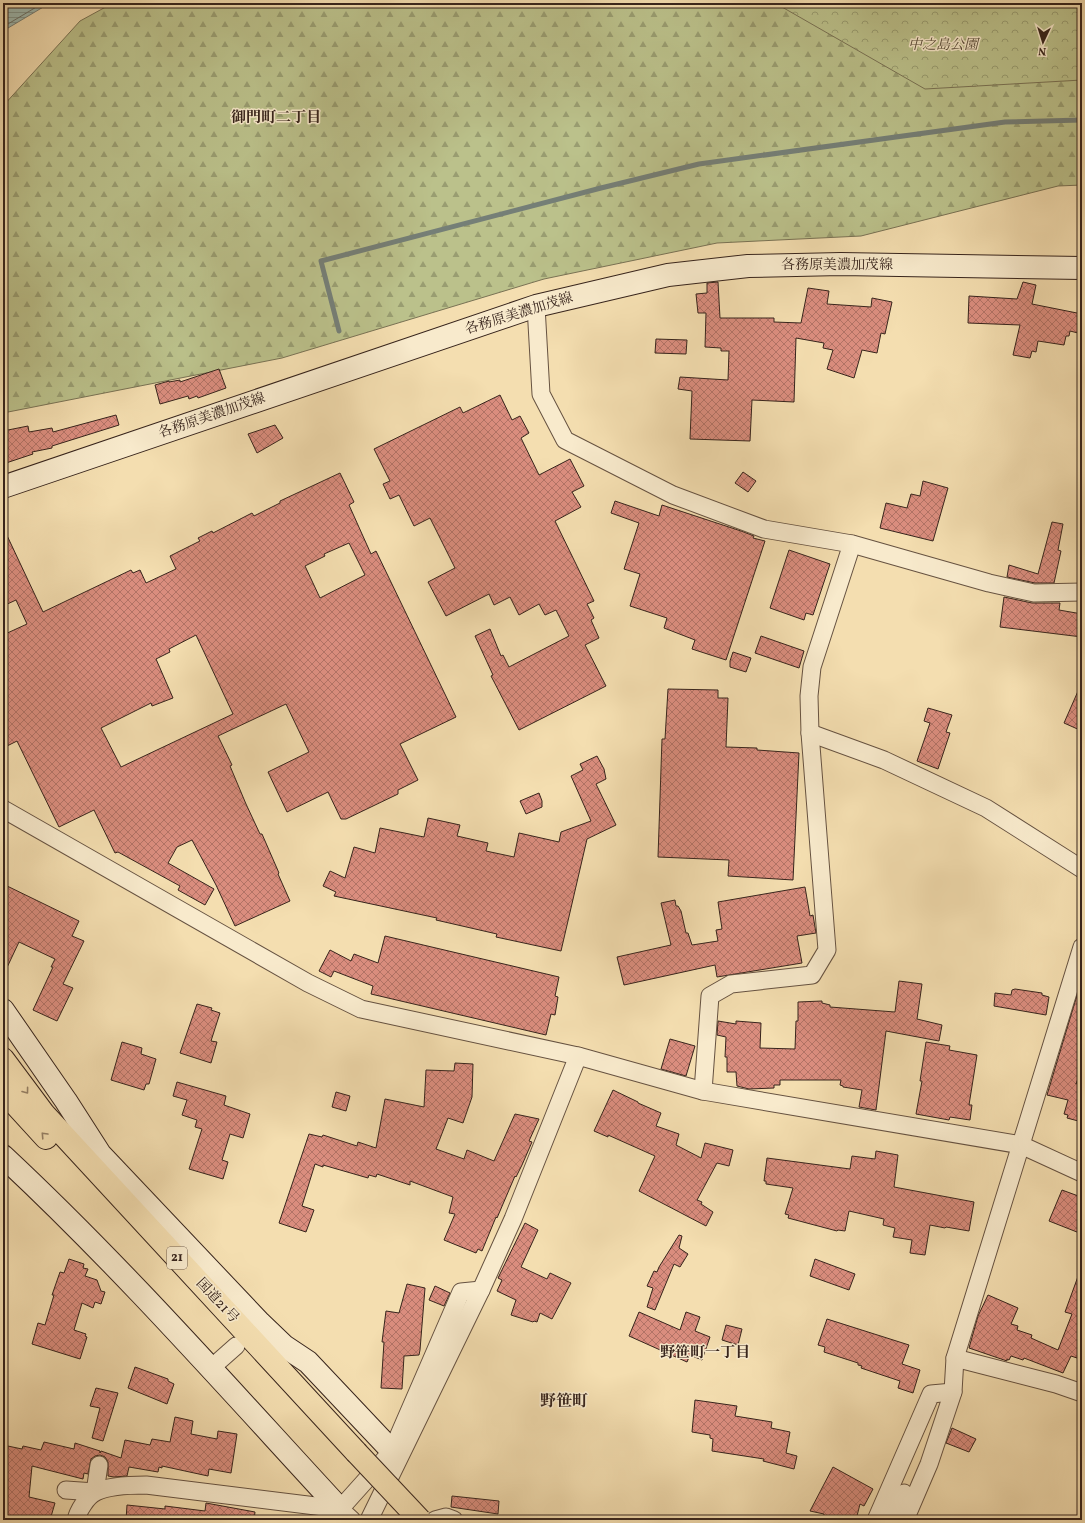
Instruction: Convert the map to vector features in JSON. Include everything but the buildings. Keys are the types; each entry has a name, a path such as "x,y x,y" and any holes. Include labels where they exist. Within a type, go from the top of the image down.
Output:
{"highway":[{"name":"国道21号","path":"3,1059 44,1114 352,1456 405,1520"},
{"name":"国道21号","path":"3,1091 352,1456 420,1520"}],"main road":[{"name":"各務原美濃加茂線","path":"3,487 536,306 668,275 748,266 841,264 1082,268"},
{"path":"3,1010 66,1101 100,1154 257,1326 308,1362 392,1451"},
{"path":"3,1156 44,1194 101,1252 346,1515"}],"street":[{"path":"536,306 541,394 565,440 673,495 764,529 852,544 989,583 1034,593 1082,592"},
{"path":"703,1091 710,996 731,984 812,974 827,950 810,733 809,696 812,667 852,544"},
{"path":"810,733 884,760 986,808 1082,869"},
{"path":"3,809 308,983 362,1009 578,1056 703,1091 1021,1145 1082,1172"},
{"path":"905,1520 929,1464 953,1392 955,1358 1082,947"},
{"path":"369,1520 513,1219 578,1056"},
{"path":"66,1490 95,1492 118,1486 146,1484 346,1515 392,1451 461,1292 480,1290"},
{"path":"210,1369 236,1346"},
{"path":"955,1358 1056,1384 1082,1393"},
{"path":"876,1520 931,1394 953,1392"},
{"path":"891,1520 953,1392"},
{"path":"76,1520 78,1510 95,1492 99,1465"},
{"path":"435,1520 446,1517 454,1520"}],"green space":[{"path":"113,3 1082,3 1082,185 1058,186 861,236 717,243 544,279 282,358 3,413 3,106 80,21"},
{"name":"中之島公園","path":"775,3 1082,3 1082,80 925,89"}],"water":[{"path":"3,3 50,3 3,31"}],"waterway":[{"path":"339,331 321,261 699,164 1005,122 1082,120"}],"district":[{"name":"御門町二丁目","path":"276,118"},
{"name":"野笹町一丁目","path":"705,1353"},
{"name":"野笹町","path":"564,1402"}]}
